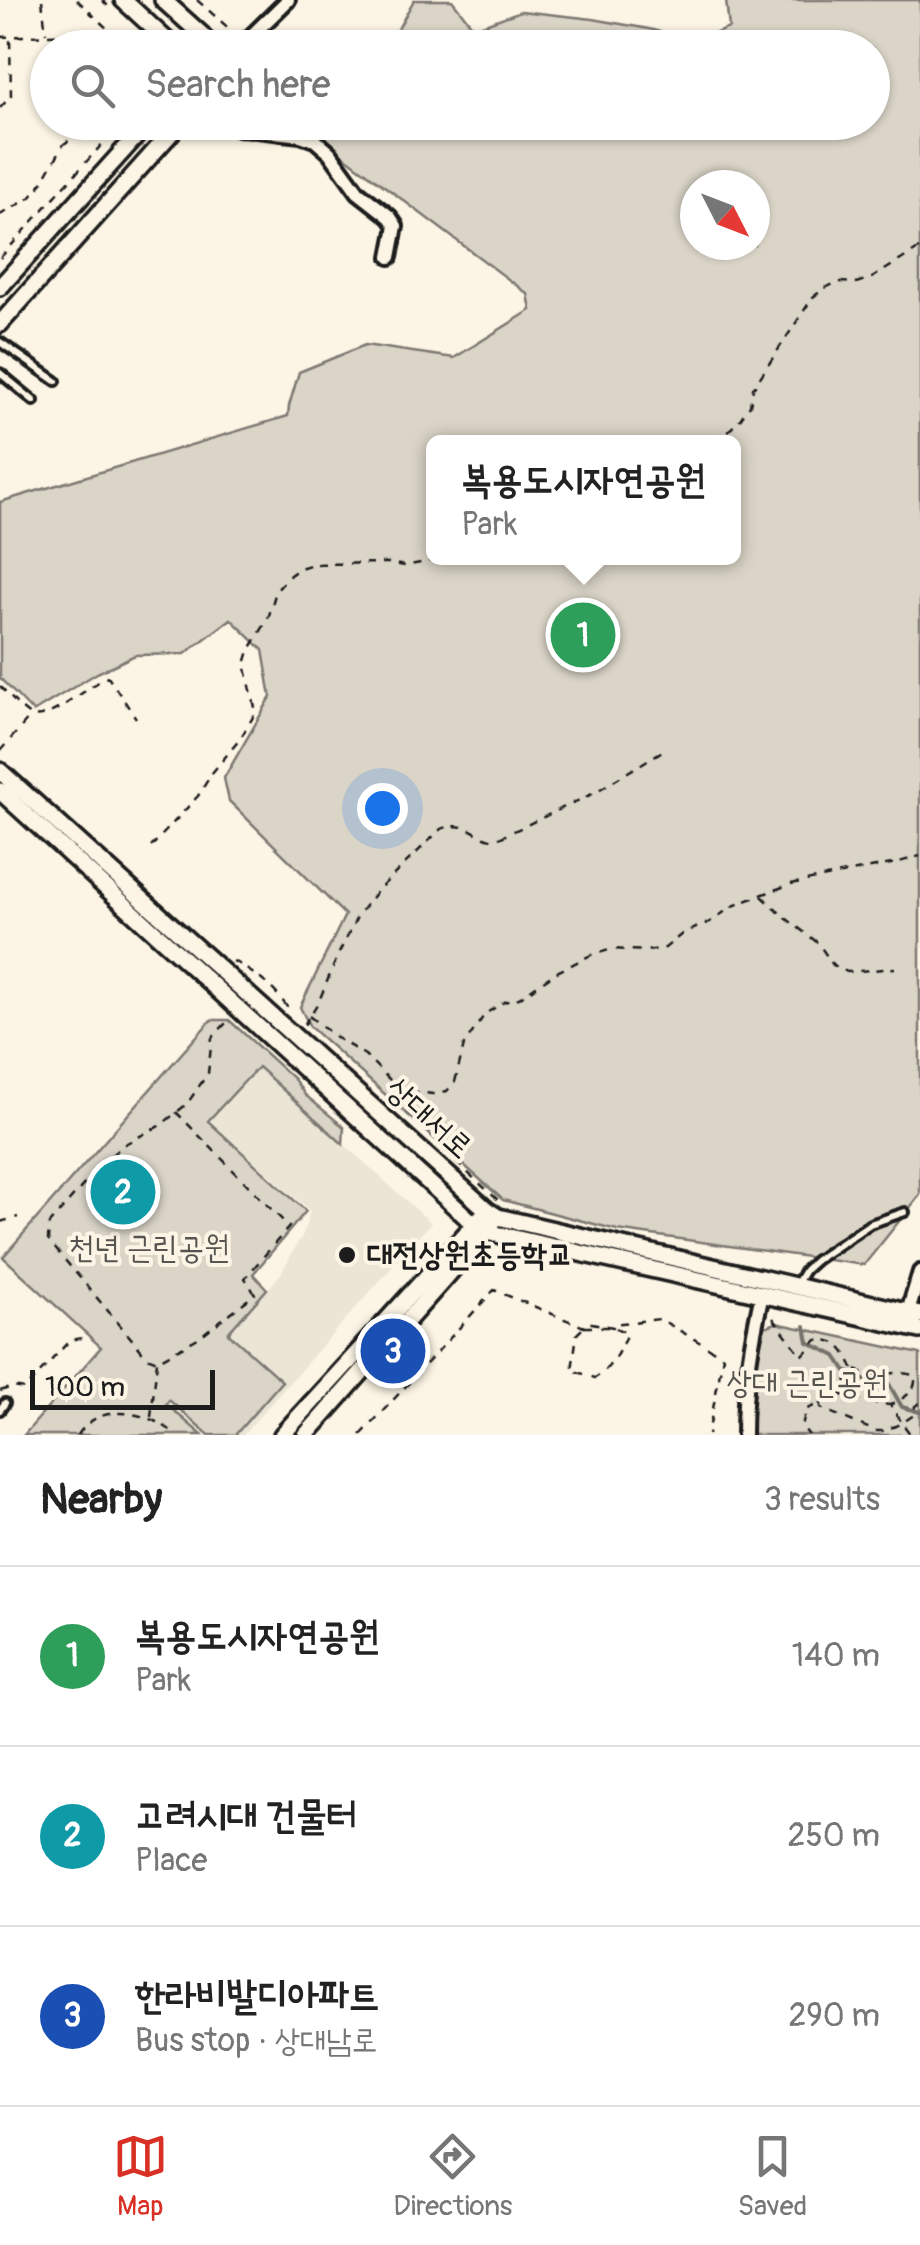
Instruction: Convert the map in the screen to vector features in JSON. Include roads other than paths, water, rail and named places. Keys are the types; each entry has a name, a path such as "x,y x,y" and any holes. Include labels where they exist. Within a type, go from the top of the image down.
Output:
{"street":[{"path":"123,0 156,30"},
{"path":"163,0 196,30"},
{"path":"255,30 288,0"},
{"path":"0,288 133,140"},
{"path":"0,324 165,140"},
{"path":"315,140 330,153 358,192 396,226 390,257"},
{"name":"상대서로","path":"0,770 489,1217 914,1314"},
{"name":"상대서로","path":"0,791 489,1217 762,1294 920,1330"},
{"path":"282,1435 489,1217"},
{"path":"306,1435 489,1217"},
{"path":"914,1314 920,1272"},
{"path":"744,1435 747,1366 762,1294"}],"lane":[{"path":"0,342 56,381"},
{"path":"0,373 34,402"},
{"path":"795,1286 816,1260 870,1224 905,1212"}],"waterway":[{"path":"805,1326 808,1342 836,1356 846,1371 866,1381 889,1384 902,1407 920,1412"}],"place":[{"name":"복용도시자연공원","path":"583,635"},
{"name":"고려시대 건물터","path":"123,1192"},
{"name":"대전상원초등학교","path":"347,1255"},
{"name":"한라비발디아파트","path":"393,1351"}],"park label":[{"name":"천년 근린공원","path":"149,1248"},
{"name":"상대 근린공원","path":"807,1383"}]}
